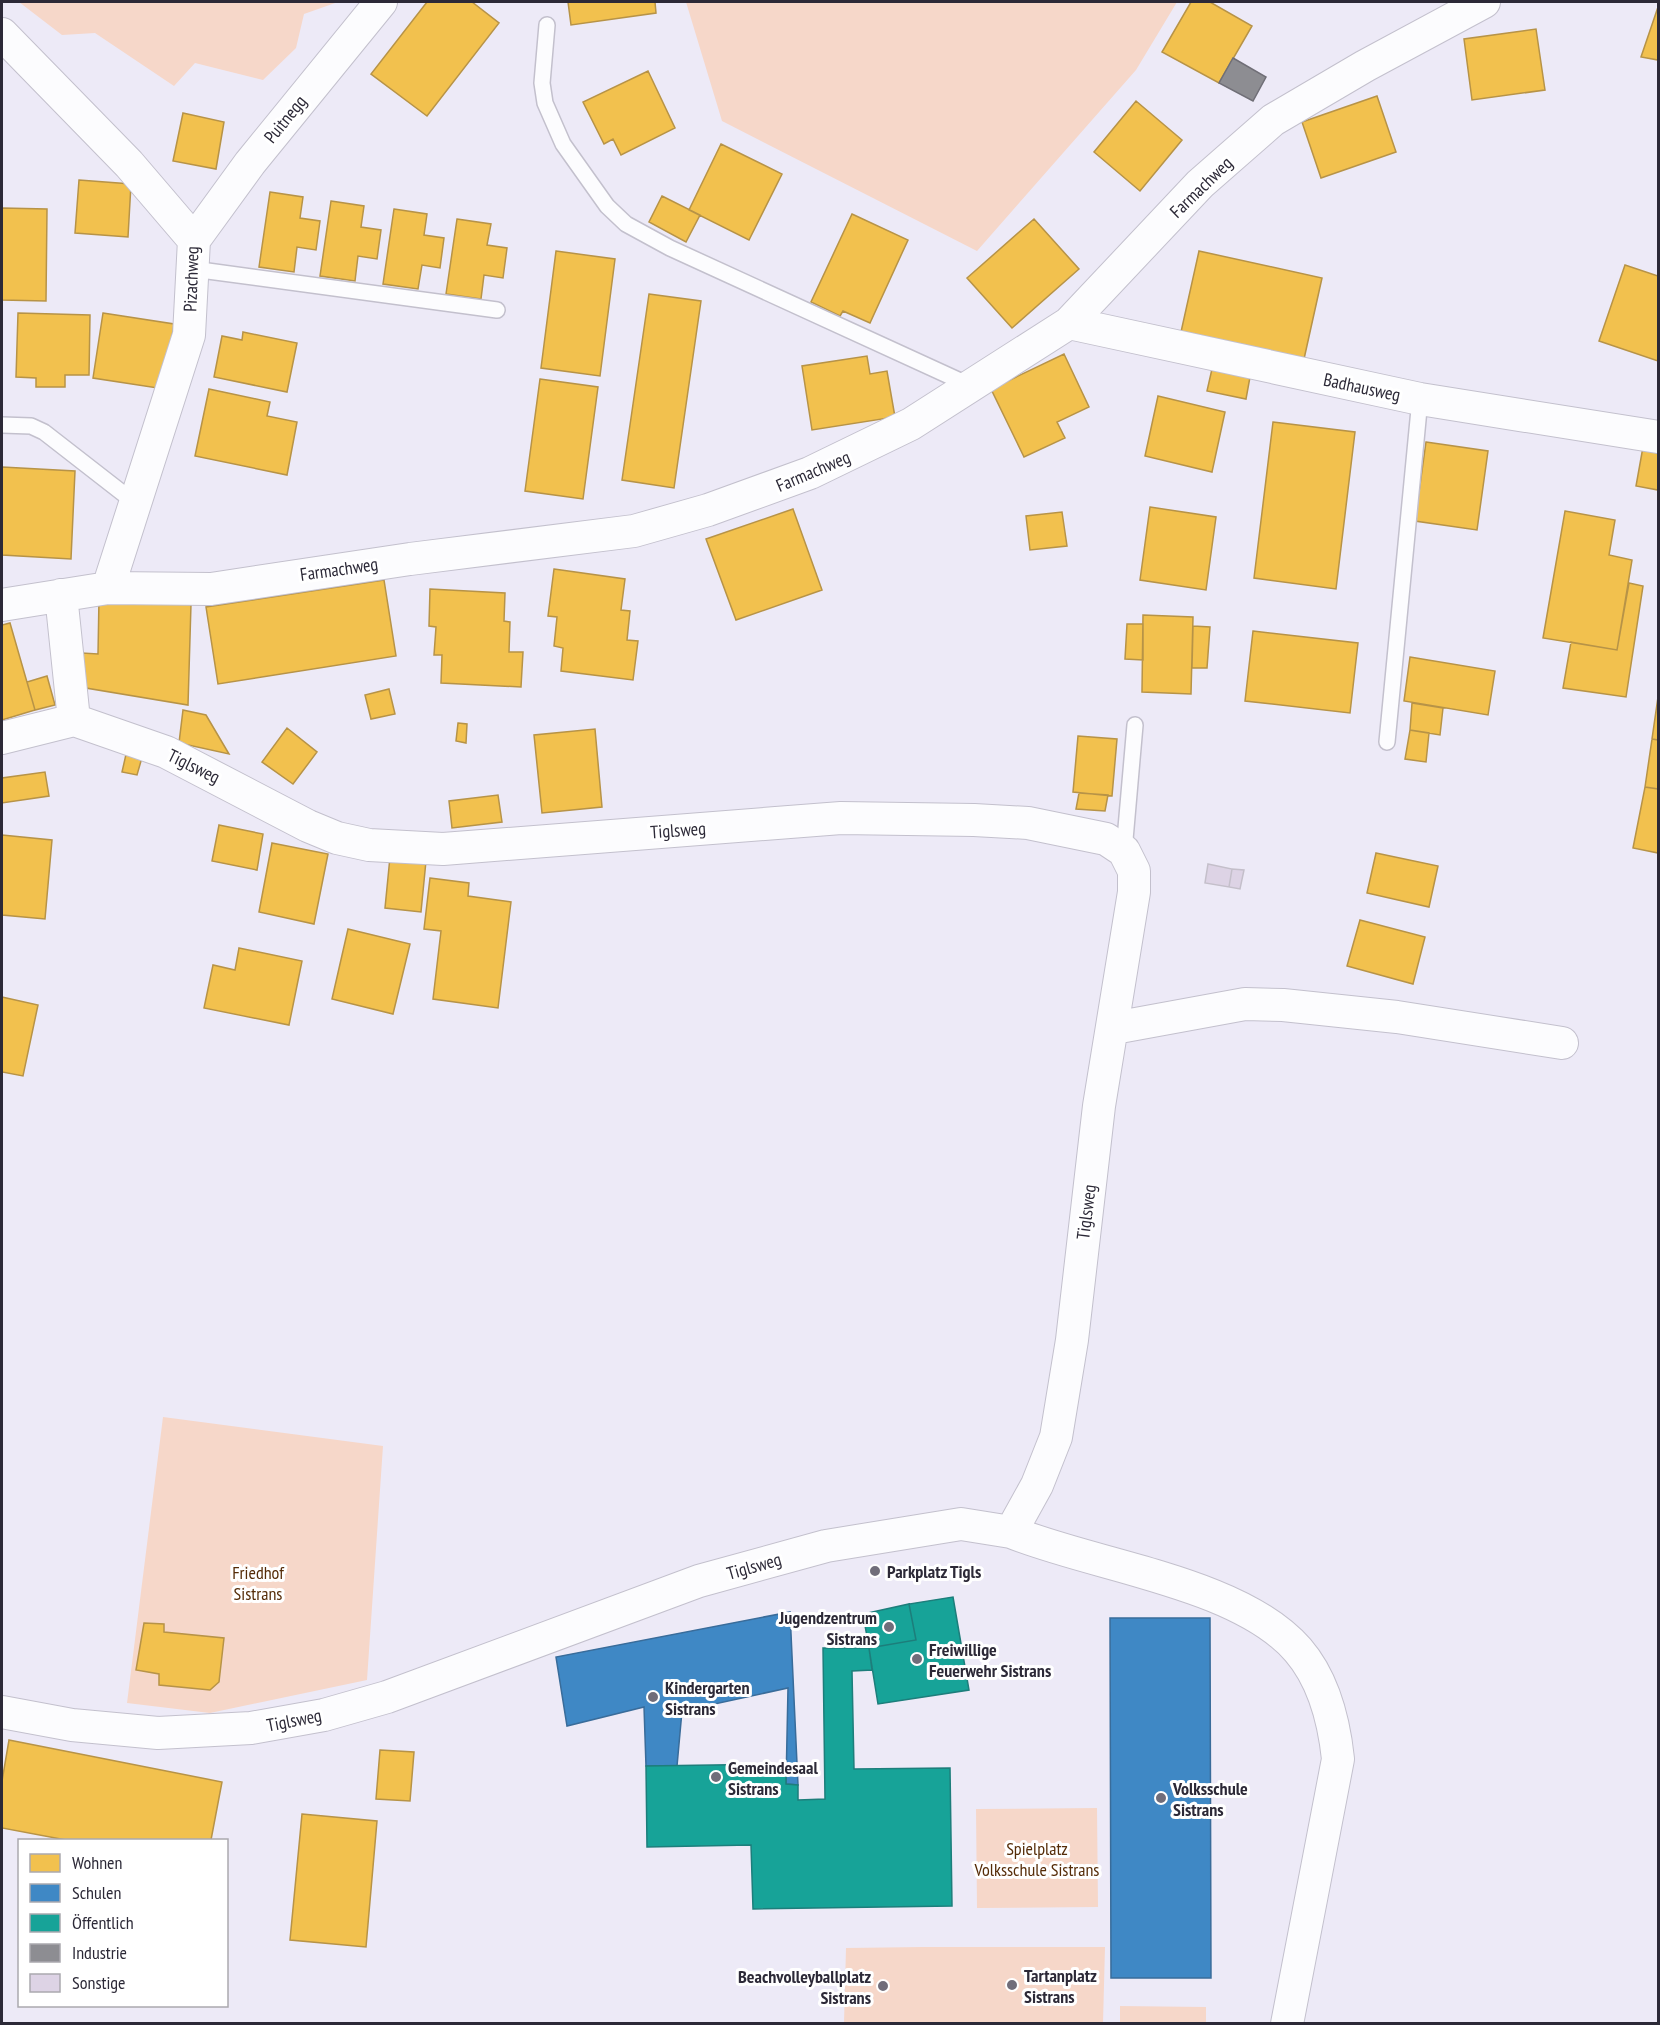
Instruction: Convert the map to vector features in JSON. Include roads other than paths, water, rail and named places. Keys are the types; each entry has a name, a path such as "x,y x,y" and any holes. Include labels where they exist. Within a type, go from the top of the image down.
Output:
{"street":[{"name":"Puitnegg","path":"194,255 250,163 381,2"},
{"name":"Farmachweg","path":"2,605 108,588 211,589 410,559 634,531 708,510 810,473 880,441 1069,323 1200,184 1273,120 1365,66 1484,2"},
{"name":"Pizachweg","path":"2,34 129,164 194,255 189,335 108,588"},
{"name":"Badhausweg","path":"1069,323 1420,399 1659,437"},
{"path":"2,738 74,720 61,595"},
{"name":"Tiglsweg","path":"2,1712 72,1725 158,1733 242,1729 324,1715 387,1697 699,1581 826,1546 961,1524 1011,1532 1037,1485 1056,1437 1072,1340 1099,1106 1114,1028 1134,892 1134,871 1124,851 1106,839 1028,823 841,818 443,849 369,846 337,838 308,826 166,752 74,720"},
{"path":"1114,1028 1245,1004 1284,1005 1397,1017 1562,1043"},
{"path":"1011,1532 1050,1548 1223,1599 1277,1630 1299,1650 1318,1680 1334,1729 1338,1759 1287,2024"}],"lane":[{"path":"547,25 542,83 545,103 553,123 590,186 626,224 670,249 969,385"},
{"path":"194,255 497,310"},
{"path":"1387,742 1420,399"},
{"path":"2,425 31,426 44,432 134,502"},
{"path":"1124,851 1135,725"}],"place":[{"name":"Parkplatz Tigls","path":"875,1571"},
{"name":"Jugendzentrum Sistrans","path":"889,1627"},
{"name":"Freiwillige Feuerwehr Sistrans","path":"917,1659"},
{"name":"Kindergarten Sistrans","path":"653,1697"},
{"name":"Gemeindesaal Sistrans","path":"716,1777"},
{"name":"Volksschule Sistrans","path":"1161,1798"},
{"name":"Tartanplatz Sistrans","path":"1012,1985"},
{"name":"Beachvolleyballplatz Sistrans","path":"883,1986"}],"park label":[{"name":"Friedhof Sistrans","path":"258,1582"},
{"name":"Spielplatz Volksschule Sistrans","path":"1037,1858"}]}
